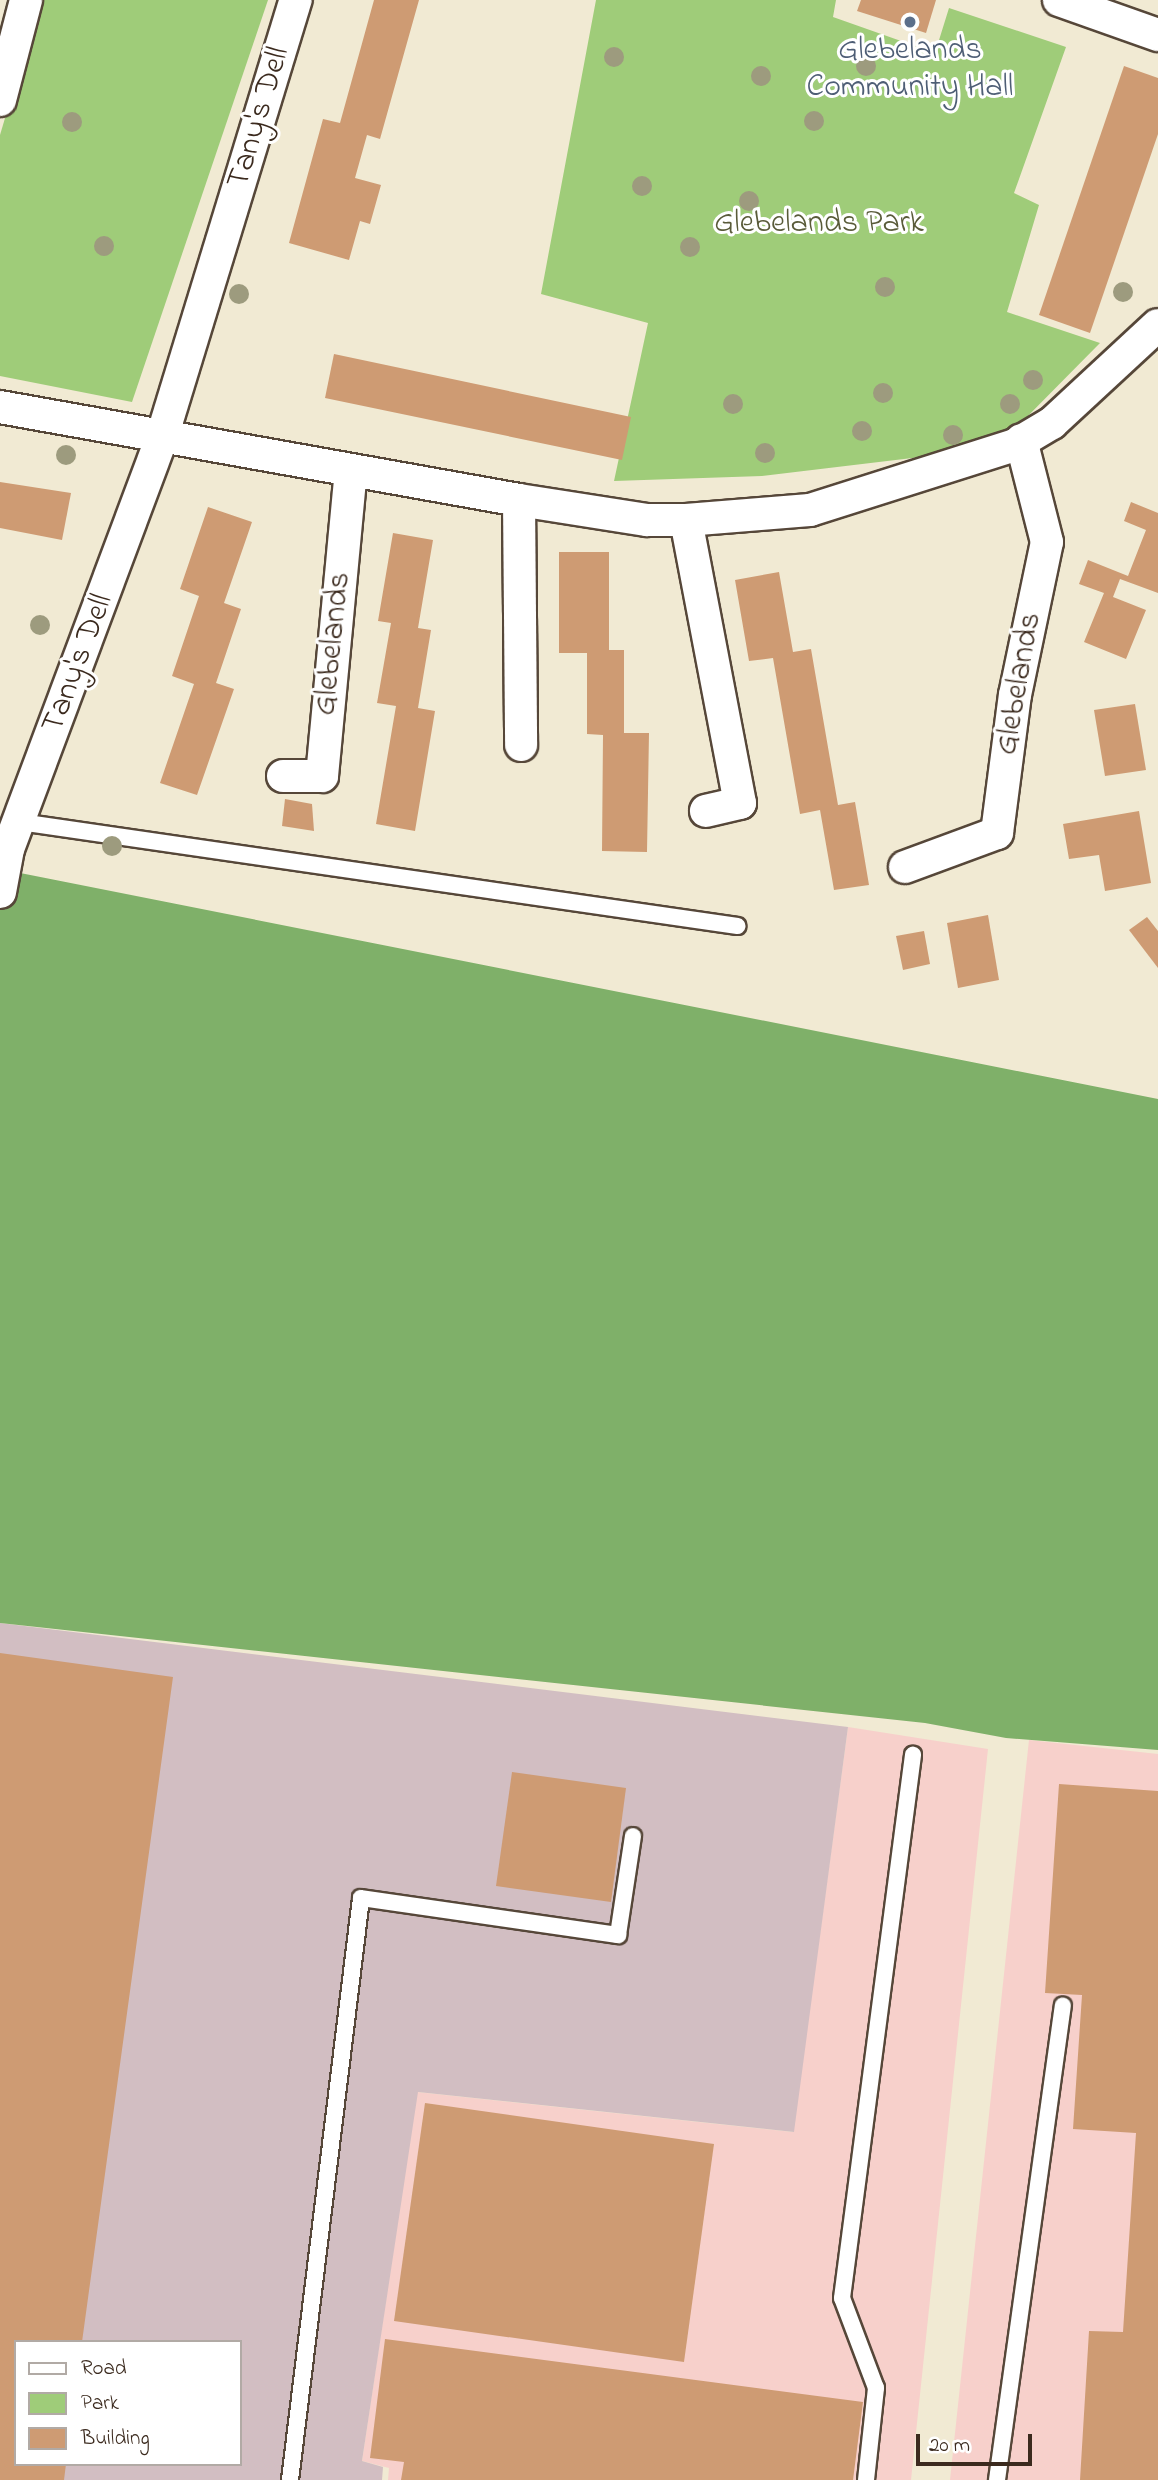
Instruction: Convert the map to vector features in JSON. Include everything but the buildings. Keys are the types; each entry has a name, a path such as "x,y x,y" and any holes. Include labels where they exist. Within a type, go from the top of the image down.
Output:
{"street":[{"path":"0,100 26,0"},
{"name":"Tany's Dell","path":"0,892 9,839 162,437 296,0"},
{"path":"1059,0 1158,35"},
{"path":"0,407 519,500 647,520 686,520 810,510 1021,440 1052,423 1112,373 1158,325"},
{"name":"Glebelands","path":"905,867 997,833 1015,695 1047,542 1021,440"},
{"name":"Glebelands","path":"283,776 322,776 351,472"},
{"path":"519,500 521,745"},
{"path":"686,520 740,803 706,811"}],"lane":[{"path":"9,839 737,926"},
{"path":"866,2480 876,2388 842,2298 913,1755"},
{"path":"290,2480 361,1898 618,1935 632,1836"},
{"path":"997,2480 1063,2006"}],"shaded area":[{"path":"0,1623 848,1727 794,2132 418,2092 362,2461 383,2467 382,2480 0,2480"},
{"path":"848,1727 988,1749 911,2480 388,2480 389,2468 362,2461 417,2092 793,2132"},
{"path":"1029,1740 1158,1754 1158,2480 950,2480"}],"green space":[{"path":"40,0 268,0 132,402 0,376 0,135"},
{"name":"Glebelands Park","path":"596,0 836,0 833,17 935,53 949,8 1066,47 1014,193 1039,205 1007,312 1100,343 1006,438 929,456 762,476 614,481 648,323 541,294"},
{"path":"0,869 1158,1099 1158,1750 1006,1738 925,1723 0,1623"}],"place":[{"name":"Glebelands Community Hall","path":"910,22"}]}
